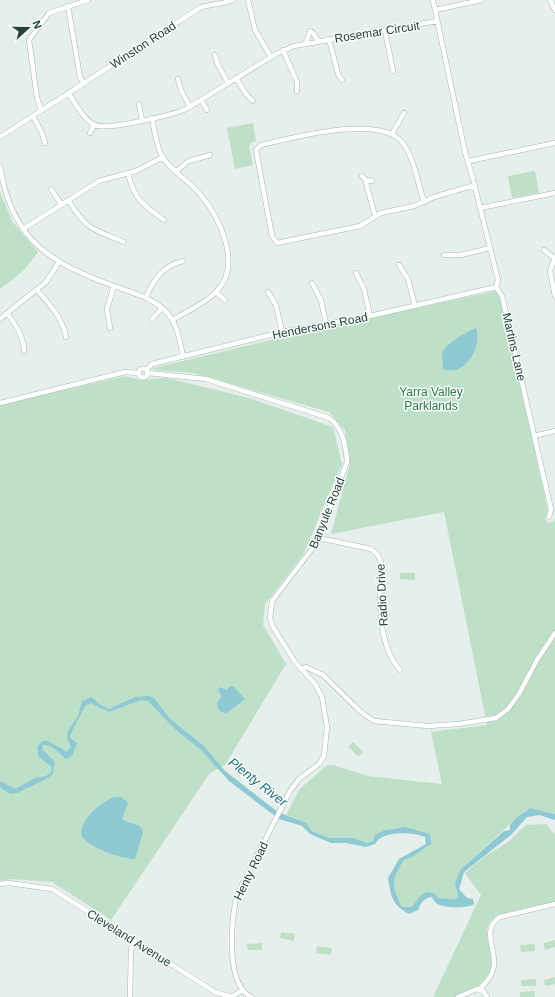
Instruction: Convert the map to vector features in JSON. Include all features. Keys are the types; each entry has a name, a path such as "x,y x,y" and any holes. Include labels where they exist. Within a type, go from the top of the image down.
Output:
{"street":[{"path":"41,110 37,98 28,42 47,14 88,0"},
{"name":"Winston Road","path":"0,137 189,16 205,4 233,0"},
{"path":"248,0 255,30 271,57"},
{"name":"Martins Lane","path":"433,0 466,155 470,160 469,167 499,282 496,287 502,296 551,509 549,517"},
{"path":"435,10 482,0"},
{"path":"550,0 555,10"},
{"path":"68,6 80,72 84,83"},
{"name":"Rosemar Circuit","path":"94,125 106,127 178,112 190,107 283,50 306,43 385,31 437,21"},
{"name":"Rosemar Circuit","path":"306,43 310,31 318,41"},
{"path":"385,31 393,71"},
{"path":"330,39 338,74 342,80"},
{"path":"283,50 297,82 297,91"},
{"path":"215,55 216,62 228,84"},
{"path":"236,78 246,94 253,101"},
{"path":"178,79 180,90 190,107"},
{"path":"70,93 86,118 94,125 90,133"},
{"path":"201,100 207,110"},
{"path":"139,104 142,120"},
{"path":"392,134 404,114"},
{"path":"32,116 42,133 45,143"},
{"path":"152,118 158,146 163,157 206,201 216,218 228,253 228,268 223,282 216,292 172,320"},
{"path":"425,201 406,149 401,140 392,134 380,131 342,128 261,145 256,150 272,236 275,243 281,244 357,227 375,216 475,187"},
{"path":"470,160 555,143"},
{"path":"176,171 189,161 210,155"},
{"path":"23,229 99,181 144,168 163,157"},
{"path":"0,166 7,199 14,215 23,229 41,248 58,262 82,275 146,297 162,308 172,320 177,330 184,357"},
{"path":"128,173 132,187 139,200 164,220"},
{"path":"372,181 364,178 375,216"},
{"path":"50,189 61,204"},
{"path":"480,208 555,193"},
{"path":"68,200 87,225 98,232 124,242"},
{"path":"444,255 461,255 490,248"},
{"path":"544,250 555,258 550,271 555,296"},
{"path":"146,297 160,273 173,264 184,261"},
{"path":"0,319 46,282 58,262"},
{"path":"400,264 408,279 415,306"},
{"path":"356,273 364,288 370,316"},
{"path":"312,283 321,300 326,324"},
{"path":"110,328 107,309 114,286"},
{"name":"Hendersons Road","path":"0,403 125,372 138,373 141,369 147,371 152,364 282,332 370,316 496,287"},
{"path":"37,290 54,309 63,323 66,337"},
{"path":"216,292 225,300"},
{"path":"268,292 276,305 282,332"},
{"path":"152,319 162,308"},
{"path":"7,313 24,343 24,350"},
{"name":"Banyule Road","path":"147,371 206,379 329,418 336,423 341,431 346,450 347,462 319,538 308,557 272,601 270,618 273,627 301,669 315,684 322,697 326,721 327,743 324,756 319,764 300,779 290,791 274,824"},
{"path":"534,436 555,431"},
{"name":"Radio Drive","path":"319,538 371,549 378,555 381,563 382,619 385,643 388,652 400,670"},
{"path":"301,669 306,667 323,675 361,712 374,721 428,726 459,724 496,718 508,709 519,694 537,660 555,633"},
{"name":"Henty Road","path":"243,990 237,979 232,949 233,910 238,895 274,824"},
{"name":"Cleveland Avenue","path":"0,884 9,883 52,889 215,992 225,997 231,997 243,990"},
{"path":"458,997 480,989 489,980 493,971 494,961 489,939 491,928 495,920 500,917 555,904"},
{"path":"130,997 131,950 135,941"},
{"path":"480,989 487,997"},
{"path":"243,990 251,997"}],"green space":[{"path":"253,123 256,141 251,143 249,147 253,165 235,169 227,128"},
{"path":"535,171 539,193 512,198 508,176"},
{"path":"0,192 12,221 38,252 23,271 0,289"},
{"name":"Yarra Valley Parklands","path":"496,291 499,293 504,312 548,511 545,519 549,523 553,522 555,519 555,814 530,808 524,811 460,870 455,883 458,896 455,899 437,898 422,894 412,908 402,907 395,893 393,882 397,871 404,860 427,848 431,839 416,831 404,828 384,831 375,835 373,841 370,843 329,838 312,831 306,823 286,815 299,790 327,765 333,765 368,776 442,784 431,732 487,725 444,512 331,534 350,464 345,430 329,412 193,373 154,370 153,368 313,330"},
{"path":"125,376 141,380 167,378 249,398 333,427 342,464 303,555 265,604 263,625 286,664 225,765 209,774 111,920 52,882 12,879 0,881 0,405"},
{"path":"400,573 415,573 415,580 400,579"},
{"path":"353,742 363,752 358,757 348,746"},
{"path":"546,824 555,835 555,903 500,915 493,920 487,930 492,961 491,968 485,980 468,993 455,997 433,997 481,895 465,873 484,857 508,842 526,825"},
{"path":"281,932 295,934 294,941 280,938"},
{"path":"555,940 555,947 545,950 543,943"},
{"path":"262,943 262,950 248,950 247,944"},
{"path":"535,944 535,951 521,952 520,945"},
{"path":"317,946 332,948 331,955 316,953"},
{"path":"555,977 555,984 545,986 544,980"},
{"path":"536,979 536,986 521,986 521,980"},
{"path":"534,991 535,997 520,997 520,992"}],"water":[{"path":"476,328 477,343 470,359 465,365 458,369 451,371 443,369 442,352 449,344"},
{"path":"230,686 234,687 245,699 227,713 221,712 217,707 218,701 222,697 218,690 220,687 227,690"},
{"path":"149,696 154,698 170,719 203,745 225,771 278,812 306,823 312,831 329,838 353,838 367,843 373,841 375,835 385,830 405,827 430,834 431,844 412,857 404,860 395,878 394,888 402,907 412,907 421,895 427,892 435,894 438,898 455,899 458,896 455,883 460,870 504,831 510,830 510,825 517,817 530,808 555,814 555,820 539,815 527,817 511,835 464,872 459,889 467,898 473,899 474,904 471,906 443,906 436,903 432,897 424,900 418,910 409,914 403,911 393,899 388,878 399,859 426,844 425,837 406,833 391,834 379,839 375,844 366,847 346,843 331,843 310,834 302,826 279,819 229,781 201,750 176,730 148,701 141,700 109,712 91,703 85,706 71,733 70,738 77,743 72,756 66,759 50,746 43,745 42,749 55,762 53,774 48,778 17,793 10,794 0,787 0,781 15,789 35,778 46,776 51,772 52,767 39,757 37,747 42,741 48,741 67,752 71,747 67,737 68,731 78,716 82,701 92,697 99,704 109,709 135,697"},
{"path":"121,797 128,803 122,819 139,826 143,832 135,859 113,855 96,848 84,839 81,834 85,822 93,811 109,799"}],"water label":[{"name":"Plenty River","path":"258,782"}]}
